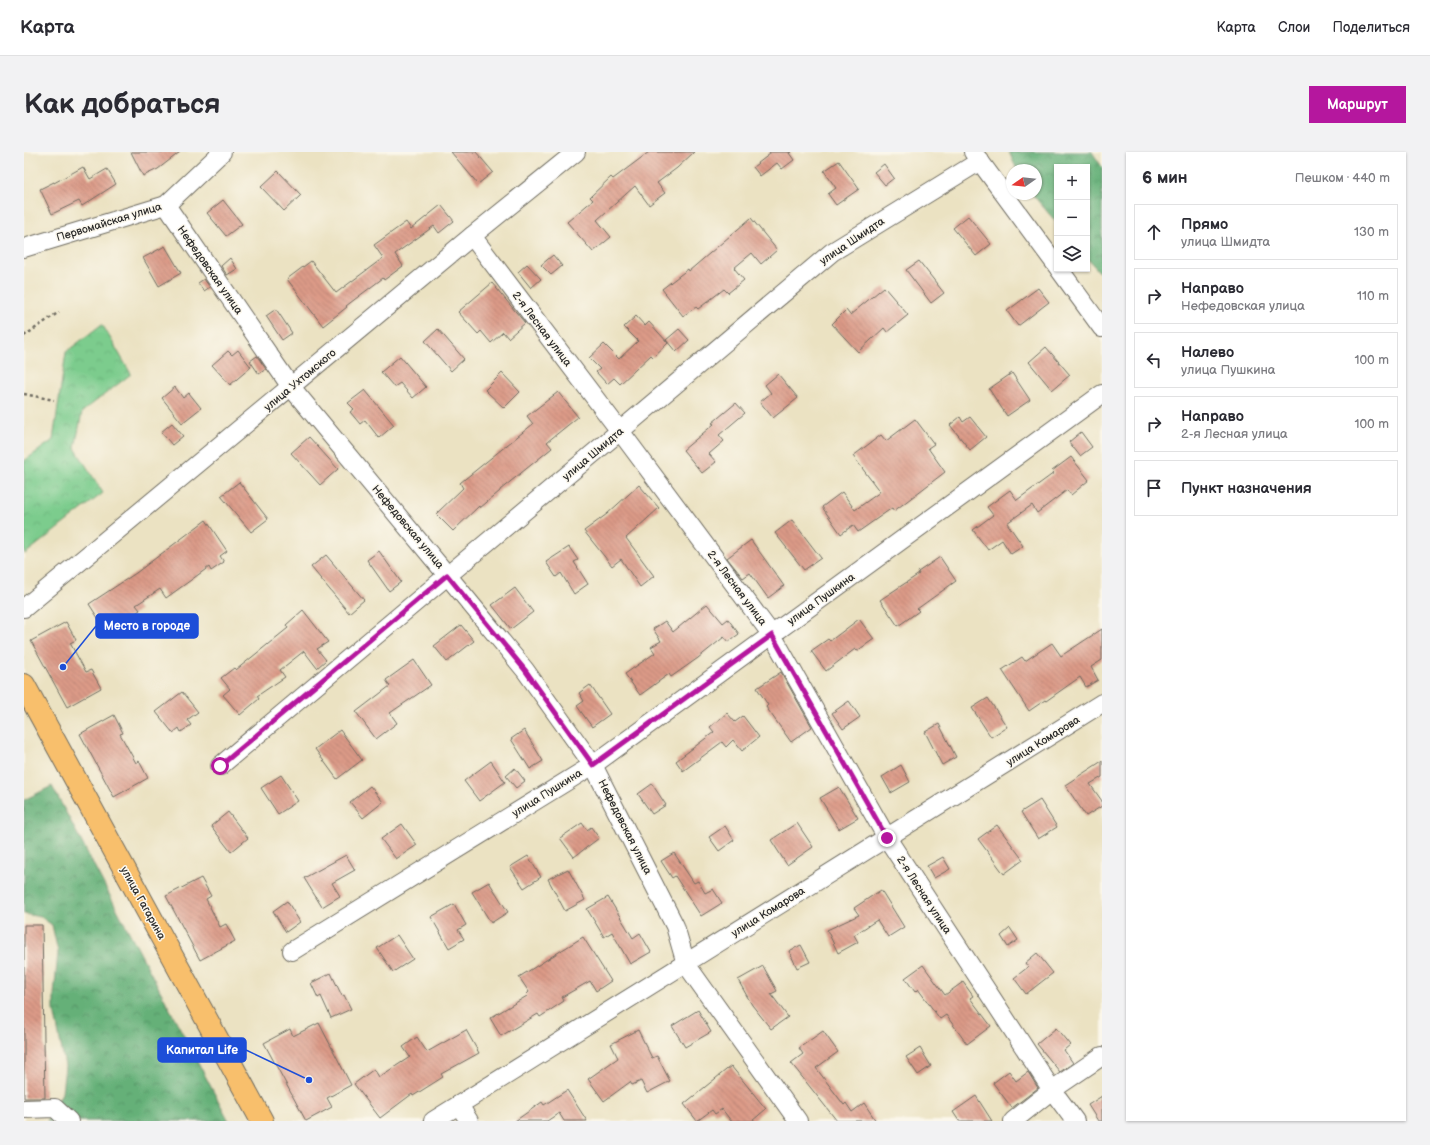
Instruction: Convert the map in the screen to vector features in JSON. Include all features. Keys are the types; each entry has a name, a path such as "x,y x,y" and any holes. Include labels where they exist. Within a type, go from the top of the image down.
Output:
{"main road":[{"name":"улица Гагарина","path":"25,689 262,1121"}],"street":[{"name":"Первомайская улица","path":"24,248 166,205 222,152"},
{"name":"улица Ухтомского","path":"24,608 472,236 576,152"},
{"path":"976,157 1054,262"},
{"name":"улица Шмидта","path":"220,766 832,252 976,157"},
{"name":"Нефедовская улица","path":"166,205 291,387 525,670 593,765 675,926 686,964 798,1121"},
{"name":"2-я Лесная улица","path":"472,236 772,635 887,838 1052,1090 1075,1121"},
{"path":"1061,272 1102,328"},
{"name":"улица Пушкина","path":"292,951 593,765 1102,394"},
{"name":"улица Комарова","path":"434,1121 1102,703"},
{"path":"1014,1121 1052,1090 1102,1056"},
{"path":"459,1105 469,1121"},
{"path":"24,1109 55,1108 69,1121"}],"path":[{"path":"24,336 59,312"},
{"path":"24,394 54,400"}],"green space":[{"path":"1009,152 1092,152 1102,167 1102,275 1090,261 1090,164 1054,164 1054,220 1037,200 1042,200 1042,164 1014,164"},
{"path":"102,324 131,374 82,412 75,448 103,493 25,554 24,461 53,440 66,352"},
{"path":"52,786 229,1121 47,1121 62,1093 65,1066 54,1010 58,952 52,925 41,917 24,914 24,800"}],"building":[{"path":"131,152 180,152 158,169 143,176"},
{"path":"451,152 476,152 493,172 478,184"},
{"path":"649,152 694,152 677,168 657,183 665,193 649,205 635,186 597,220 611,237 593,252 567,222 593,200 590,197 611,177 613,179"},
{"path":"769,152 791,152 789,153 794,160 782,169 777,163 760,176 753,167 770,154"},
{"path":"839,161 859,189 836,205 828,194 836,188 824,171"},
{"path":"884,164 894,178 885,185 874,172"},
{"path":"83,167 90,179 107,169 116,184 82,206 79,201 52,214 40,189"},
{"path":"278,171 301,195 284,211 261,187"},
{"path":"223,200 242,224 226,236 207,213"},
{"path":"441,205 454,221 439,233 434,226 395,254 403,266 384,280 383,278 346,306 347,307 323,326 287,279 311,261 336,293 383,258 374,245 406,222 411,229"},
{"path":"968,216 991,244 976,256 953,228"},
{"path":"751,218 777,250 761,264 752,253 734,268 744,280 728,293 724,289 698,309 696,307 683,316 662,289 688,269 689,271"},
{"path":"165,246 181,273 159,286 143,258"},
{"path":"553,255 562,266 551,275 541,265"},
{"path":"230,258 237,269 227,275 221,266"},
{"path":"919,261 944,293 931,303 906,270"},
{"path":"527,264 541,279 531,288 518,272"},
{"path":"204,279 210,287 204,291 198,283"},
{"path":"492,283 525,323 508,338 503,332 491,343 481,331 478,334 458,312"},
{"path":"884,287 908,315 887,332 884,328 858,352 832,324 846,310 850,315"},
{"path":"1038,288 1049,302 1018,326 1007,311"},
{"path":"276,309 292,333 282,340 266,316"},
{"path":"636,316 645,326 649,322 668,343 653,357 651,355 620,384 614,378 607,384 596,372 600,369 589,358 604,344 619,359 638,341 624,327"},
{"path":"438,329 464,359 451,371 425,341"},
{"path":"679,329 689,340 676,352 666,340"},
{"path":"1046,347 1070,375 1052,390 1029,362"},
{"path":"238,350 251,367 230,385 212,365 228,351 232,355"},
{"path":"257,356 266,369 259,374 250,361"},
{"path":"400,356 426,387 413,398 400,383 394,387 381,372"},
{"path":"502,373 520,392 504,408 485,390"},
{"path":"1012,373 1030,400 1007,416 989,389"},
{"path":"778,374 798,398 773,418 760,402 771,393 765,385"},
{"path":"175,387 183,398 189,393 201,408 182,423 162,398"},
{"path":"365,390 394,425 379,438 365,420 360,424 350,412 354,409 348,403"},
{"path":"558,392 578,417 547,442 552,448 480,508 479,506 453,531 436,514 463,488 460,483 533,424 527,416"},
{"path":"736,403 745,413 719,435 724,441 709,454 716,462 702,473 683,450"},
{"path":"960,417 963,422 970,417 986,437 970,450 950,425"},
{"path":"915,419 934,444 928,448 945,472 894,511 892,508 858,532 853,525 841,534 822,507 842,492 855,510 880,492 853,456 881,435 886,441"},
{"path":"172,423 183,436 172,445 161,432"},
{"path":"1081,432 1092,447 1080,456 1069,442"},
{"path":"309,437 338,469 320,485 291,453"},
{"path":"1071,457 1089,480 1071,495 1067,490 1037,513 1032,505 1007,523 1023,546 1011,554 1002,540 988,550 973,530 993,515 987,507 1010,490 1017,500 1054,473 1052,471"},
{"path":"239,482 268,519 251,532 221,496"},
{"path":"639,485 659,508 626,538 654,576 640,587 621,559 612,566 584,531 607,514"},
{"path":"206,520 227,551 220,556 224,562 211,571 209,567 166,598 160,589 136,605 140,610 107,632 89,604 136,573"},
{"path":"792,520 821,558 804,570 775,533"},
{"path":"751,540 784,586 768,598 750,573 743,578 727,558"},
{"path":"569,547 578,560 574,562 588,584 574,594 561,573 556,577 546,562"},
{"path":"379,551 401,582 389,591 367,560"},
{"path":"326,555 364,600 349,613 311,567"},
{"path":"940,557 956,581 917,609 919,611 898,626 880,600 919,574 918,572"},
{"path":"515,588 533,612 511,629 492,605"},
{"path":"707,604 723,623 728,619 739,634 728,642 724,637 671,677 669,674 640,695 625,674 655,653 651,647 661,641 653,629 665,621 673,632"},
{"path":"303,610 328,642 317,649 326,660 317,668 304,651 280,670 285,677 257,696 259,699 240,715 223,695 230,689 221,678 234,668 236,670 288,628 286,625"},
{"path":"859,619 874,639 857,651 855,649 826,671 811,651 828,639 830,641"},
{"path":"66,622 76,640 70,643 86,672 91,670 101,688 67,707 31,641"},
{"path":"461,625 474,641 447,662 434,646"},
{"path":"1102,629 1102,660 1091,667 1098,680 1086,687 1080,677 1029,711 1002,670 1022,657 1025,661 1052,643 1061,656"},
{"path":"414,660 431,685 390,713 397,723 376,739 356,712 390,686 386,680"},
{"path":"781,672 812,727 791,742 766,707 768,705 757,688"},
{"path":"590,685 610,714 592,727 577,706 584,701 579,693"},
{"path":"182,692 198,712 187,720 191,725 181,732 179,728 173,733 156,712"},
{"path":"988,698 1007,727 991,737 972,708"},
{"path":"849,701 860,717 843,729 832,713"},
{"path":"727,713 735,722 743,716 759,737 742,751 733,740 726,747 722,742 683,771 676,761 714,732 710,727"},
{"path":"114,715 123,733 120,734 136,763 139,761 148,778 114,797 80,734"},
{"path":"939,724 956,757 942,765 925,732"},
{"path":"340,730 362,760 337,779 315,749"},
{"path":"524,730 543,761 530,769 511,739"},
{"path":"491,761 505,782 479,801 464,781"},
{"path":"1102,761 1102,777 1090,784 1102,801 1102,806 1086,816 1065,785"},
{"path":"901,765 910,782 891,793 882,777"},
{"path":"515,768 525,781 516,788 506,776"},
{"path":"281,775 298,801 278,814 261,788"},
{"path":"652,784 666,805 652,814 638,794"},
{"path":"370,786 383,802 363,818 350,802"},
{"path":"839,787 858,818 839,829 820,798"},
{"path":"1040,800 1057,827 1038,839 1021,812"},
{"path":"228,812 248,838 231,852 211,826"},
{"path":"582,823 587,830 591,827 599,838 574,857 560,838"},
{"path":"797,823 813,847 787,865 771,840"},
{"path":"402,824 417,845 396,859 381,839"},
{"path":"997,825 1023,860 1004,874 978,839"},
{"path":"725,826 734,840 719,851 709,837"},
{"path":"674,853 694,883 698,881 705,893 713,889 722,903 701,916 675,876 672,878 661,861"},
{"path":"346,855 355,870 332,883 340,896 322,907 304,878"},
{"path":"528,856 541,877 524,888 510,867"},
{"path":"943,857 950,869 934,878 927,866"},
{"path":"568,869 585,900 565,911 548,879"},
{"path":"201,878 211,896 206,899 220,927 226,924 235,941 200,960 166,896"},
{"path":"489,882 508,912 491,923 472,892"},
{"path":"881,890 904,927 888,937 877,920 854,935 858,942 838,953 827,930 859,915 854,908"},
{"path":"608,897 633,938 640,933 651,952 630,964 612,932 604,937 587,909"},
{"path":"287,901 300,922 286,932 273,911"},
{"path":"454,904 466,925 458,930 464,939 449,948 431,917"},
{"path":"24,925 42,925 45,1098 24,1098"},
{"path":"1010,928 1018,940 1008,947 1001,936"},
{"path":"397,935 413,959 393,972 377,948"},
{"path":"583,937 611,981 596,991 590,981 562,997 564,1001 540,1017 538,1014 501,1036 490,1018 527,996 526,995 529,992 519,977"},
{"path":"801,945 810,962 797,968 789,951"},
{"path":"1037,953 1053,973 1026,994 1014,978 1028,967 1025,963"},
{"path":"923,965 945,995 963,982 973,996 970,998 991,1026 967,1044 946,1015 940,1019 918,989 915,992 905,978"},
{"path":"763,966 777,991 771,994 788,1017 771,1029 752,1005 738,980"},
{"path":"331,973 342,996 344,995 351,1009 331,1018 321,996 318,998 311,983"},
{"path":"698,1010 711,1032 685,1047 672,1026"},
{"path":"319,1023 351,1085 327,1098 332,1107 306,1121 264,1043 290,1029 293,1036"},
{"path":"1056,1028 1070,1045 1064,1050 1073,1063 1060,1072 1037,1044"},
{"path":"466,1030 479,1053 441,1074 443,1077 413,1096 412,1094 380,1118 354,1084 374,1069 379,1077 410,1057 403,1047 417,1037 427,1052"},
{"path":"638,1030 652,1058 657,1056 670,1081 647,1093 641,1081 632,1085 630,1082 604,1101 588,1079 618,1058 611,1044"},
{"path":"823,1031 838,1052 816,1068 844,1105 846,1103 852,1112 864,1103 876,1121 837,1121 791,1063 803,1054 799,1048"},
{"path":"920,1048 931,1066 918,1075 906,1057"},
{"path":"731,1066 766,1109 752,1121 731,1121 722,1109 715,1114 712,1110 697,1121 684,1104"},
{"path":"1009,1071 1016,1081 1028,1072 1038,1088 1012,1108 993,1083"},
{"path":"567,1090 587,1121 564,1121 559,1113 547,1121 515,1121 542,1102 544,1105"},
{"path":"976,1096 992,1121 959,1121 953,1112"},
{"path":"1102,1096 1102,1121 1098,1121 1088,1105"}],"place":[{"name":"Место в городе","path":"63,667"},
{"name":"Капитал Life","path":"309,1080"}],"route":[{"path":"220,766 447,575 525,670 593,765 772,635 887,838"}]}
